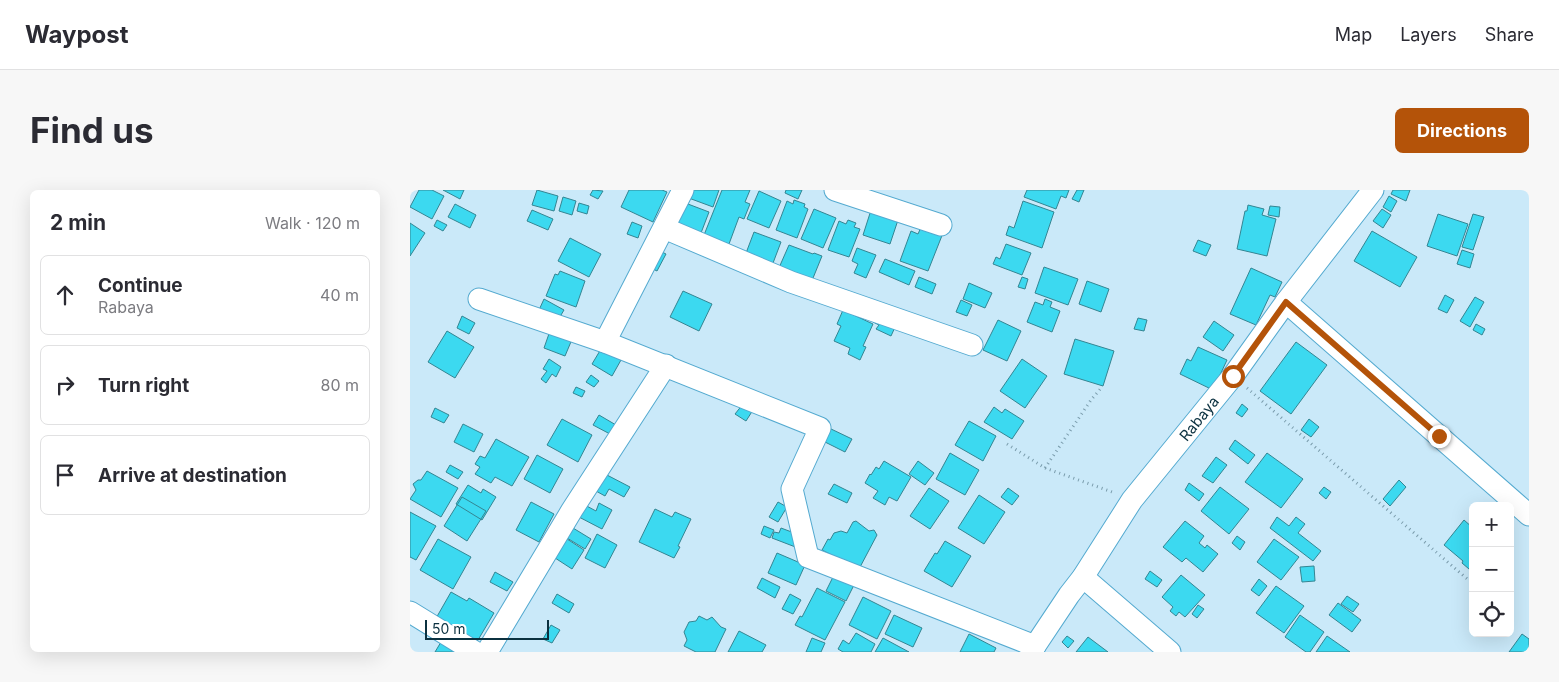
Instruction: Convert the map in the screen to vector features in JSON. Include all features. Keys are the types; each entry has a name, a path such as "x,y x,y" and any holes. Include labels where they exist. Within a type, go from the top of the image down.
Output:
{"street":[{"path":"605,342 683,190"},
{"path":"835,190 941,225"},
{"name":"Rabaya","path":"1033,649 1069,595 1083,578 1132,500 1233,376 1286,302 1373,190"},
{"path":"664,228 791,282 972,345"},
{"path":"479,299 666,365 820,428 792,489 808,558 1033,649"},
{"path":"1286,302 1528,513"},
{"path":"487,652 572,510 666,365"},
{"path":"1083,578 1170,652"},
{"path":"410,612 475,652"}],"path":[{"path":"1233,376 1469,581"},
{"path":"1045,468 1091,400 1102,387"},
{"path":"1007,444 1045,468 1132,500"}],"building":[{"path":"419,190 432,190 444,196 432,219 410,207"},
{"path":"443,190 464,190 460,199"},
{"path":"537,190 558,196 554,211 532,205"},
{"path":"593,190 603,191 598,199 590,195"},
{"path":"629,190 662,190 667,192 653,222 621,207"},
{"path":"689,190 719,190 713,207 686,197"},
{"path":"722,190 750,190 745,202 750,204 744,219 739,217 729,244 704,235"},
{"path":"786,190 802,190 798,199 785,193"},
{"path":"1027,190 1069,190 1066,198 1061,196 1056,209 1024,197"},
{"path":"1077,190 1084,190 1079,202 1072,199"},
{"path":"1393,190 1410,190 1406,201 1391,194"},
{"path":"759,191 781,201 769,228 747,219"},
{"path":"1389,196 1397,201 1391,212 1383,207"},
{"path":"563,197 576,201 572,215 559,211"},
{"path":"794,200 805,204 804,207 808,209 797,238 776,230 787,201 793,204"},
{"path":"680,201 709,212 701,233 672,222"},
{"path":"1023,201 1054,212 1042,248 1006,235 1009,226 1014,228"},
{"path":"579,203 589,206 587,214 577,211"},
{"path":"455,204 476,215 470,228 448,217"},
{"path":"1248,205 1264,209 1262,215 1276,219 1267,256 1237,249"},
{"path":"1270,206 1280,207 1279,217 1268,215"},
{"path":"872,207 899,217 890,244 863,235"},
{"path":"814,209 836,218 823,248 801,239"},
{"path":"1382,209 1391,215 1383,228 1373,221"},
{"path":"532,210 553,219 548,230 527,221"},
{"path":"1438,214 1468,224 1457,256 1427,246"},
{"path":"1473,214 1484,217 1473,250 1462,247"},
{"path":"437,220 447,225 443,231 434,226"},
{"path":"848,220 856,223 854,227 860,229 849,257 828,250 839,221 846,224"},
{"path":"632,222 642,226 638,238 627,234"},
{"path":"410,223 425,233 410,256"},
{"path":"922,225 943,233 928,271 900,261 911,231 918,234"},
{"path":"1372,231 1417,257 1400,287 1354,261"},
{"path":"754,232 781,242 770,271 743,261"},
{"path":"570,238 601,254 589,277 558,261"},
{"path":"1198,240 1211,245 1206,256 1193,251"},
{"path":"1006,244 1031,253 1022,275 993,264 996,257 1000,259"},
{"path":"789,245 822,256 811,283 778,270"},
{"path":"857,248 876,255 866,278 854,273 858,264 852,261"},
{"path":"658,250 666,254 657,271 647,266"},
{"path":"1462,250 1474,254 1470,268 1457,264"},
{"path":"885,259 915,271 909,285 879,272"},
{"path":"1044,267 1078,279 1068,305 1035,293"},
{"path":"1251,268 1282,282 1275,297 1270,295 1256,325 1230,314"},
{"path":"560,271 585,281 576,307 546,296 555,274 558,275"},
{"path":"919,277 936,284 932,294 915,287"},
{"path":"1022,277 1028,279 1025,289 1018,287"},
{"path":"1087,281 1109,289 1101,312 1079,304"},
{"path":"969,283 992,293 985,308 963,299"},
{"path":"683,291 712,304 699,331 670,317"},
{"path":"1445,295 1454,300 1447,313 1438,309"},
{"path":"1475,297 1484,302 1470,327 1460,321"},
{"path":"544,299 564,310 558,320 539,310"},
{"path":"1045,299 1052,302 1050,307 1060,311 1052,332 1027,322 1035,302 1043,305"},
{"path":"961,300 972,305 967,316 956,312"},
{"path":"843,310 873,324 863,346 866,347 860,360 848,354 850,348 834,341 841,326 837,324"},
{"path":"462,316 475,323 469,334 457,328"},
{"path":"876,316 896,325 891,336 876,329 879,325 873,322"},
{"path":"1138,318 1147,320 1144,331 1134,329"},
{"path":"998,320 1021,331 1007,361 983,350"},
{"path":"1214,321 1234,335 1223,351 1203,337"},
{"path":"1476,324 1485,329 1482,335 1473,330"},
{"path":"551,328 573,337 565,356 544,348"},
{"path":"447,331 474,347 455,378 428,362"},
{"path":"1075,339 1114,351 1103,386 1064,374"},
{"path":"1296,342 1327,365 1291,414 1260,391"},
{"path":"1198,347 1227,360 1213,390 1180,374 1187,359 1191,361"},
{"path":"601,349 621,360 612,376 592,364"},
{"path":"549,359 561,367 556,377 552,374 546,383 541,379 547,371 543,369"},
{"path":"1022,359 1047,376 1025,408 1000,391"},
{"path":"591,375 599,381 594,387 586,382"},
{"path":"576,387 585,391 582,397 573,393"},
{"path":"743,404 753,410 746,421 735,414"},
{"path":"1242,404 1248,409 1242,417 1236,413"},
{"path":"994,407 1002,413 1005,409 1024,421 1012,439 984,422"},
{"path":"435,408 449,415 444,423 431,417"},
{"path":"599,415 616,425 610,434 593,425"},
{"path":"562,419 592,435 578,462 547,445"},
{"path":"1309,419 1319,427 1311,437 1301,430"},
{"path":"969,421 996,436 983,461 955,445"},
{"path":"463,424 483,434 474,452 454,442"},
{"path":"829,428 852,439 845,452 823,441"},
{"path":"496,439 529,457 512,486 495,477 491,483 475,474 480,467 475,464 480,456 485,458"},
{"path":"1235,440 1255,455 1248,464 1229,449"},
{"path":"950,453 979,470 965,495 936,479"},
{"path":"1267,453 1303,479 1281,508 1245,482"},
{"path":"537,455 563,469 550,493 524,479"},
{"path":"1216,457 1227,465 1213,483 1202,476"},
{"path":"884,461 911,477 897,501 889,497 885,505 873,498 878,491 865,483 876,467 879,469"},
{"path":"918,461 934,473 925,485 909,474"},
{"path":"450,465 463,472 458,479 446,472"},
{"path":"427,471 458,488 441,517 410,499 416,490 413,484 421,480"},
{"path":"605,474 630,487 624,497 609,489 605,496 596,491"},
{"path":"1399,480 1406,487 1390,506 1383,499"},
{"path":"1189,483 1204,494 1199,501 1185,490"},
{"path":"834,484 852,493 847,503 828,494"},
{"path":"468,485 481,493 483,489 496,497 482,520 456,504"},
{"path":"1220,487 1249,509 1229,534 1201,511"},
{"path":"1324,487 1331,492 1326,499 1319,493"},
{"path":"929,488 949,501 930,529 910,516"},
{"path":"1008,488 1019,496 1012,505 1001,497"},
{"path":"979,495 1005,512 984,544 958,528"},
{"path":"462,497 486,511 467,541 444,526"},
{"path":"531,502 554,514 539,542 516,530"},
{"path":"778,502 787,507 778,522 769,517"},
{"path":"599,503 612,510 602,529 577,516 583,504 596,511"},
{"path":"655,509 672,517 675,512 691,519 674,558 639,542"},
{"path":"410,512 436,526 416,560 410,557"},
{"path":"1277,517 1289,526 1296,517 1305,524 1298,533 1321,551 1313,561 1270,528"},
{"path":"1464,520 1469,524 1469,569 1462,563 1463,561 1444,545"},
{"path":"856,521 869,531 874,530 877,535 859,569 822,550 834,533 841,531 847,533 853,522"},
{"path":"1185,521 1204,536 1199,543 1205,548 1207,545 1218,554 1203,572 1186,558 1182,562 1163,547"},
{"path":"764,526 774,530 770,538 761,534"},
{"path":"573,528 591,539 585,549 567,538"},
{"path":"781,528 797,534 798,548 772,538 774,532 779,533"},
{"path":"597,534 617,545 605,568 585,558"},
{"path":"1237,536 1245,542 1240,550 1232,543"},
{"path":"564,537 584,550 572,569 552,556"},
{"path":"438,539 471,557 453,589 420,570"},
{"path":"1274,539 1299,557 1281,580 1257,562"},
{"path":"945,541 971,556 952,587 924,571"},
{"path":"777,553 805,565 796,585 768,573"},
{"path":"1314,566 1315,581 1302,582 1300,567"},
{"path":"1150,571 1162,580 1157,587 1145,579"},
{"path":"495,572 513,582 507,591 490,582"},
{"path":"834,575 854,585 846,601 826,591"},
{"path":"1181,575 1205,595 1185,617 1179,612 1176,616 1170,611 1173,607 1162,597"},
{"path":"762,578 780,587 775,598 757,588"},
{"path":"1259,579 1267,586 1259,596 1251,590"},
{"path":"1276,586 1304,606 1284,633 1256,613"},
{"path":"817,588 845,602 825,640 795,625 800,616 802,617"},
{"path":"451,592 467,601 469,598 494,613 475,645 435,620"},
{"path":"557,594 574,604 569,613 552,603"},
{"path":"790,594 801,600 793,614 782,609"},
{"path":"1347,596 1359,604 1353,612 1341,604"},
{"path":"863,597 891,611 877,639 849,625"},
{"path":"1338,603 1361,620 1352,632 1329,615"},
{"path":"1198,605 1204,609 1197,618 1192,614"},
{"path":"894,615 922,628 913,647 885,634"},
{"path":"1300,615 1324,632 1310,652 1306,652 1285,637"},
{"path":"699,616 707,620 712,617 721,627 726,629 715,652 696,652 684,646 687,640 684,632 689,622 696,621"},
{"path":"551,625 560,630 552,643 543,639"},
{"path":"739,631 766,645 762,652 728,652"},
{"path":"856,633 875,644 871,652 843,652 838,649 843,640 849,644"},
{"path":"969,634 996,648 994,652 960,652"},
{"path":"1522,634 1529,639 1529,652 1509,652"},
{"path":"1067,636 1074,641 1068,648 1062,642"},
{"path":"1327,636 1350,652 1316,652"},
{"path":"444,637 468,652 435,652"},
{"path":"1088,637 1108,652 1076,652"},
{"path":"812,638 825,643 821,652 806,652"},
{"path":"883,638 909,652 875,652"}],"route":[{"path":"1233,376 1286,302 1439,436"}]}
